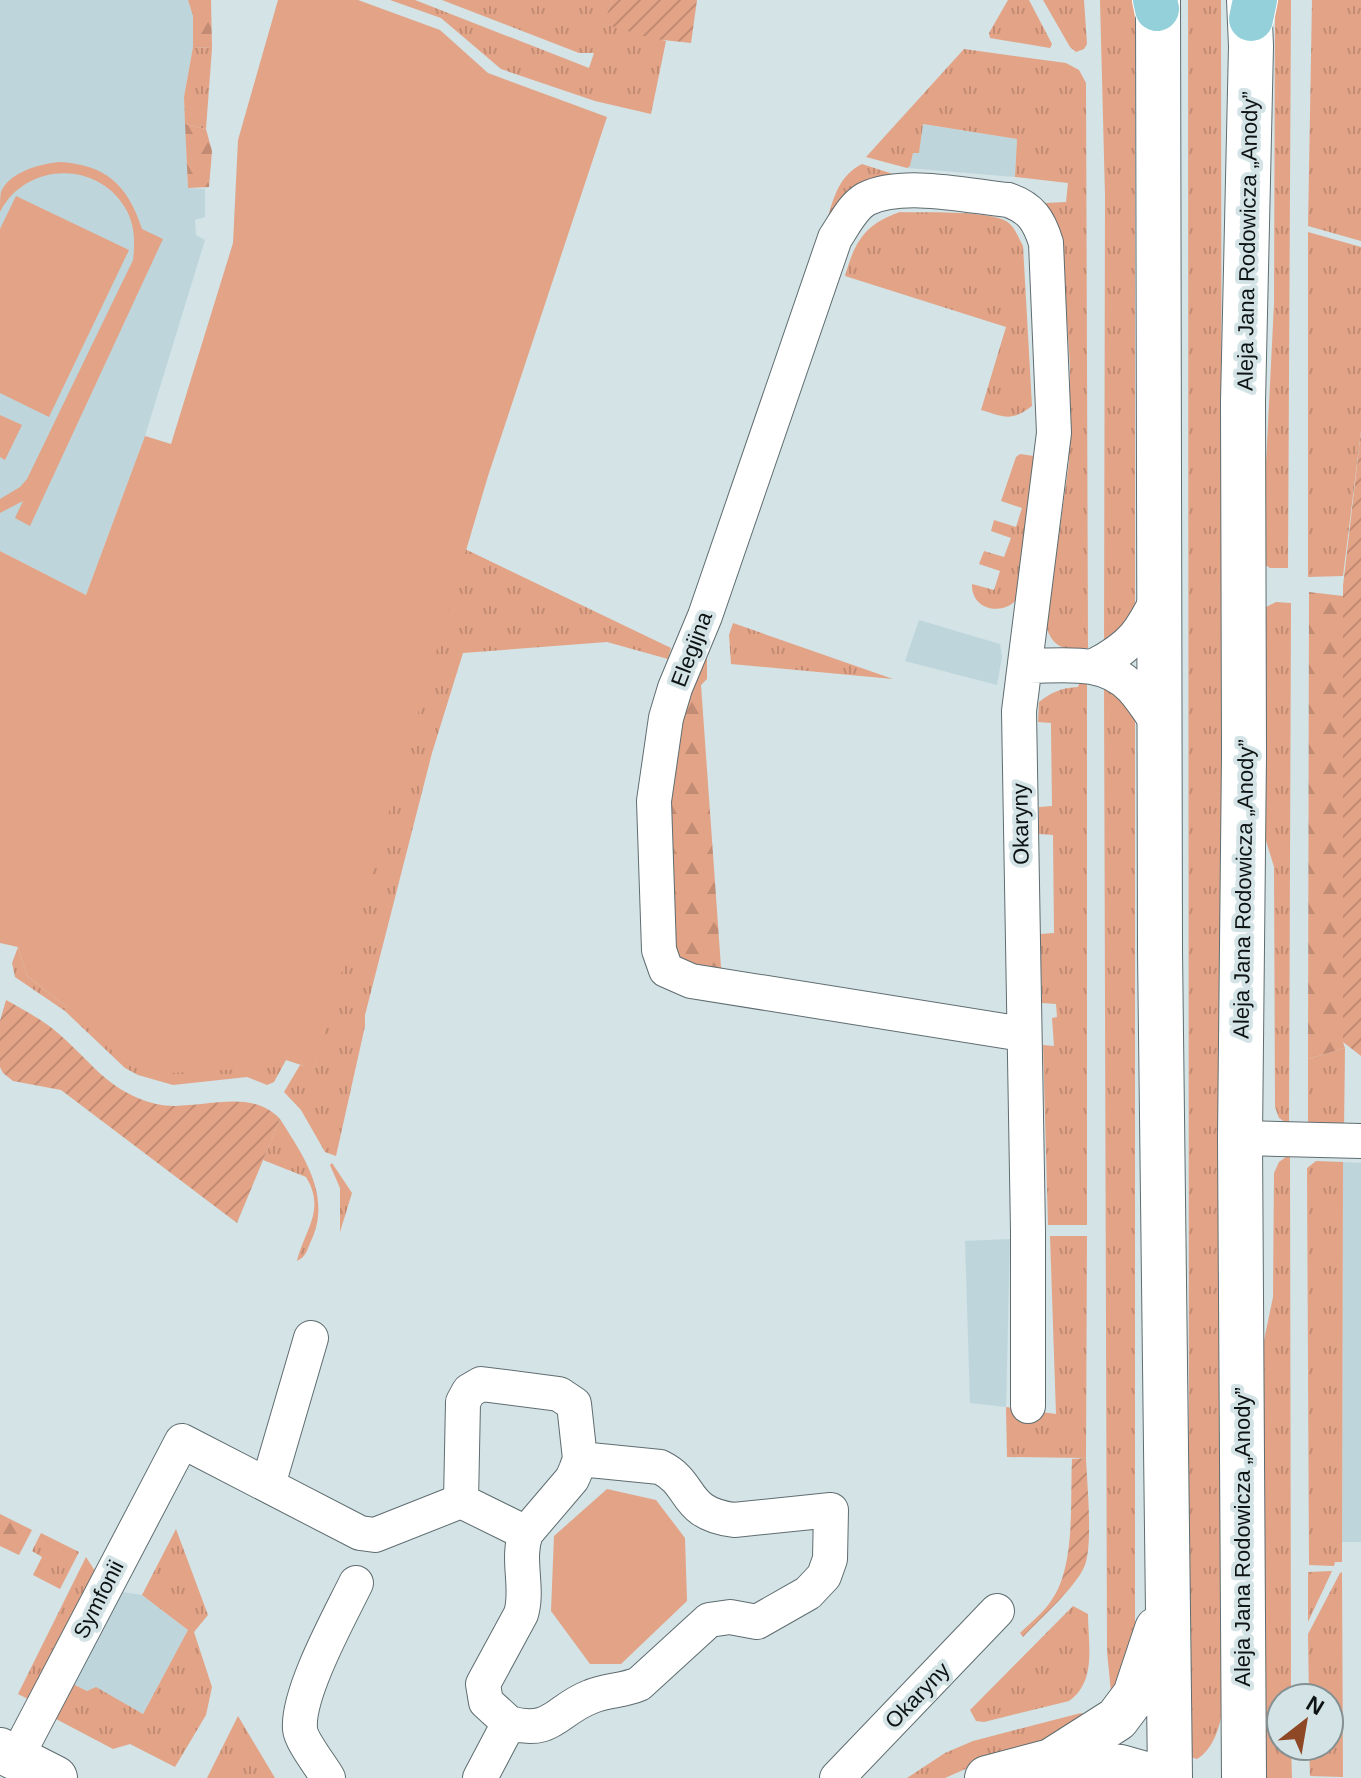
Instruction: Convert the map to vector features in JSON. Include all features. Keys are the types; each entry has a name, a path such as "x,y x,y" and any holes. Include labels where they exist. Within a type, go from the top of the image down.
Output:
{"main road":[{"path":"1157,3 1160,951 1170,1778"},
{"name":"Aleja Jana Rodowicza „Anody”","path":"1244,1778 1240,1138 1244,754 1243,402 1251,6"},
{"path":"987,1778 1051,1761 1109,1725 1124,1712 1135,1695 1169,1588"},
{"path":"8,1754 55,1778"},
{"path":"1051,1761 1120,1767 1159,1778"}],"street":[{"name":"Elegijna","path":"1023,1034 745,991 672,975 662,965 659,950 654,801 666,718 675,688 705,616 832,246 852,212 865,200 904,190 1008,200 1023,205 1034,214 1046,243"},
{"name":"Okaryny","path":"1028,1406 1019,711 1054,433 1046,243"},
{"path":"1094,666 1118,653 1142,630 1160,594"},
{"path":"1026,666 1094,666 1114,674 1132,688 1161,728"},
{"path":"1240,1138 1361,1141"},
{"path":"311,1338 268,1485 360,1533 375,1535 461,1501 526,1533"},
{"path":"461,1501 463,1402 469,1391 481,1384 559,1394 574,1404 580,1459 572,1479 526,1533 522,1543 525,1602 483,1684 486,1702 509,1723 525,1727 562,1716 593,1695 626,1690 639,1684 709,1620 730,1617 757,1622 798,1601 824,1576 830,1559 831,1510 734,1520 721,1518 692,1503 670,1472 660,1467 580,1459"},
{"name":"Symfonii","path":"8,1754 182,1441 268,1485"},
{"path":"328,1778 300,1732 301,1712 320,1658 356,1583"},
{"name":"Okaryny","path":"837,1778 997,1611"},
{"path":"480,1778 509,1723"}],"shaded area":[{"path":"0,0 188,0 193,16 193,47 184,97 188,188 205,189 205,217 195,220 196,235 205,240 145,436 86,595 0,551"},
{"path":"922,124 1017,139 1015,177 907,168 913,153 919,153"},
{"path":"919,620 1000,644 1002,657 997,685 905,661"},
{"path":"1343,1162 1361,1163 1361,1542 1342,1542"},
{"path":"1010,1239 1006,1407 970,1403 965,1241"},
{"path":"123,1592 142,1595 188,1630 143,1714 96,1688 87,1691 73,1684"}],"green space":[{"path":"188,0 211,0 212,48 193,47 193,16"},
{"path":"278,0 358,0 440,30 488,73 607,117 488,476 313,1069 286,1060 277,1067 171,1073 136,1064 110,1049 68,1008 27,976 18,947 0,943 0,551 86,595 145,436 171,444 233,243 238,140"},
{"path":"390,0 415,0 589,68 594,53 579,53 442,0 612,0 605,24 666,41 651,114 595,101 501,69 441,18"},
{"path":"612,0 697,0 691,43 654,39 604,24"},
{"path":"1008,0 1029,0 1052,44 1050,48 990,38 989,33"},
{"path":"1043,0 1084,0 1087,44 1084,49 1076,52 1070,47"},
{"path":"1100,0 1134,0 1135,22 1135,625 1104,650 1105,196"},
{"path":"1188,0 1221,0 1223,1707 1212,1743 1197,1759 1190,1757 1189,1641"},
{"path":"1275,0 1291,0 1288,568 1270,568 1264,564 1274,304"},
{"path":"1312,0 1361,0 1361,241 1308,226"},
{"path":"193,47 212,48 206,129 185,124 184,97"},
{"path":"964,49 1066,63 1079,70 1086,83 1088,648 1061,647 1052,640 1046,626 1069,462 1070,366 1062,245 1046,203 1066,202 1068,183 1015,177 1017,139 923,124 919,153 913,153 907,168 866,157"},
{"path":"185,124 206,129 212,151 209,187 188,188"},
{"path":"59,162 102,172 130,200 142,229 163,239 30,526 15,518 23,501 0,513 0,499 27,479 134,254 133,229 127,211 115,194 99,182 82,175 63,173 27,183 12,195 0,212 1,192 11,179 34,167"},
{"path":"862,164 899,176 845,196 828,217 843,180"},
{"path":"16,196 129,250 49,417 0,393 0,229"},
{"path":"900,212 994,217 1010,224 1015,231 1023,246 1032,406 1025,411 1008,417 981,410 1006,327 845,276 863,235 878,222"},
{"path":"1308,232 1361,247 1361,431 1343,576 1308,577"},
{"path":"0,415 22,425 5,460 0,457"},
{"path":"1361,431 1361,1056 1343,1042 1343,586"},
{"path":"1020,454 1034,456 1037,460 1018,598 1004,607 989,608 977,600 972,584 994,590 1000,571 979,564 984,551 1004,557 1011,538 991,531 994,520 1016,527 1022,508 1001,501 1016,457"},
{"path":"465,549 671,648 668,659 607,642 463,653 432,753 365,1015 336,1156 325,1152 301,1110 284,1092 300,1065 313,1068"},
{"path":"1309,592 1343,596 1345,1048 1308,1059"},
{"path":"1276,602 1291,603 1289,1125 1279,1118 1275,1107 1274,867 1261,824 1264,608"},
{"path":"733,623 893,679 731,664 729,635"},
{"path":"707,656 707,679 701,685 721,967 730,973 675,965 661,807 677,712"},
{"path":"1104,678 1135,711 1135,1643 1134,1656 1111,1692 1107,1652"},
{"path":"1081,679 1087,679 1087,1225 1048,1225 1043,1045 1054,1046 1052,1018 1057,1017 1056,1004 1042,1003 1040,934 1054,933 1053,835 1039,834 1039,807 1052,806 1051,723 1038,722 1039,702 1057,691 1078,687"},
{"path":"18,947 27,976 68,1008 286,1060 274,1082 267,1085 247,1077 173,1085 138,1075 125,1068 65,1011 15,977 12,963"},
{"path":"6,1000 48,1025 111,1083 139,1099 171,1106 221,1102 253,1104 267,1109 280,1119 237,1223 61,1090 13,1081 3,1073 0,1067 0,1021"},
{"path":"1345,1048 1344,1129 1308,1127 1308,1059"},
{"path":"280,1119 306,1162 317,1193 317,1224 306,1253 297,1261 312,1219 314,1200 306,1177 263,1160"},
{"path":"1290,1154 1291,1682 1265,1682 1265,1762 1292,1762 1292,1778 1261,1778 1262,1350 1273,1297 1274,1173 1279,1162"},
{"path":"1316,1161 1343,1162 1342,1562 1335,1562 1334,1566 1309,1565 1307,1168"},
{"path":"332,1163 352,1193 340,1232 340,1188 330,1165"},
{"path":"1050,1236 1087,1236 1086,1458 1007,1457 1006,1407 1056,1414"},
{"path":"1086,1458 1089,1528 1085,1565 1066,1592 1023,1637 1020,1633 1048,1605 1065,1570 1070,1533 1072,1459"},
{"path":"607,1489 656,1500 685,1538 687,1601 621,1664 590,1664 551,1611 554,1536"},
{"path":"0,1514 32,1530 19,1555 0,1546"},
{"path":"176,1529 208,1615 194,1632 212,1687 206,1715 175,1767 130,1744 113,1749 56,1719 73,1684 87,1691 96,1687 143,1714 188,1630 142,1595"},
{"path":"41,1533 79,1552 60,1589 33,1575 42,1557 32,1551"},
{"path":"86,1557 95,1571 32,1701 18,1694"},
{"path":"1332,1571 1308,1622 1308,1572"},
{"path":"1340,1573 1343,1682 1309,1682 1308,1634"},
{"path":"1073,1606 1088,1614 1089,1662 1078,1693 1069,1701 984,1722 976,1721 970,1710"},
{"path":"1081,1713 1089,1716 1082,1730 995,1756 945,1778 907,1778 945,1753 973,1741"},
{"path":"238,1716 275,1778 207,1778"},
{"path":"1310,1762 1343,1762 1343,1777 1310,1776"}]}
